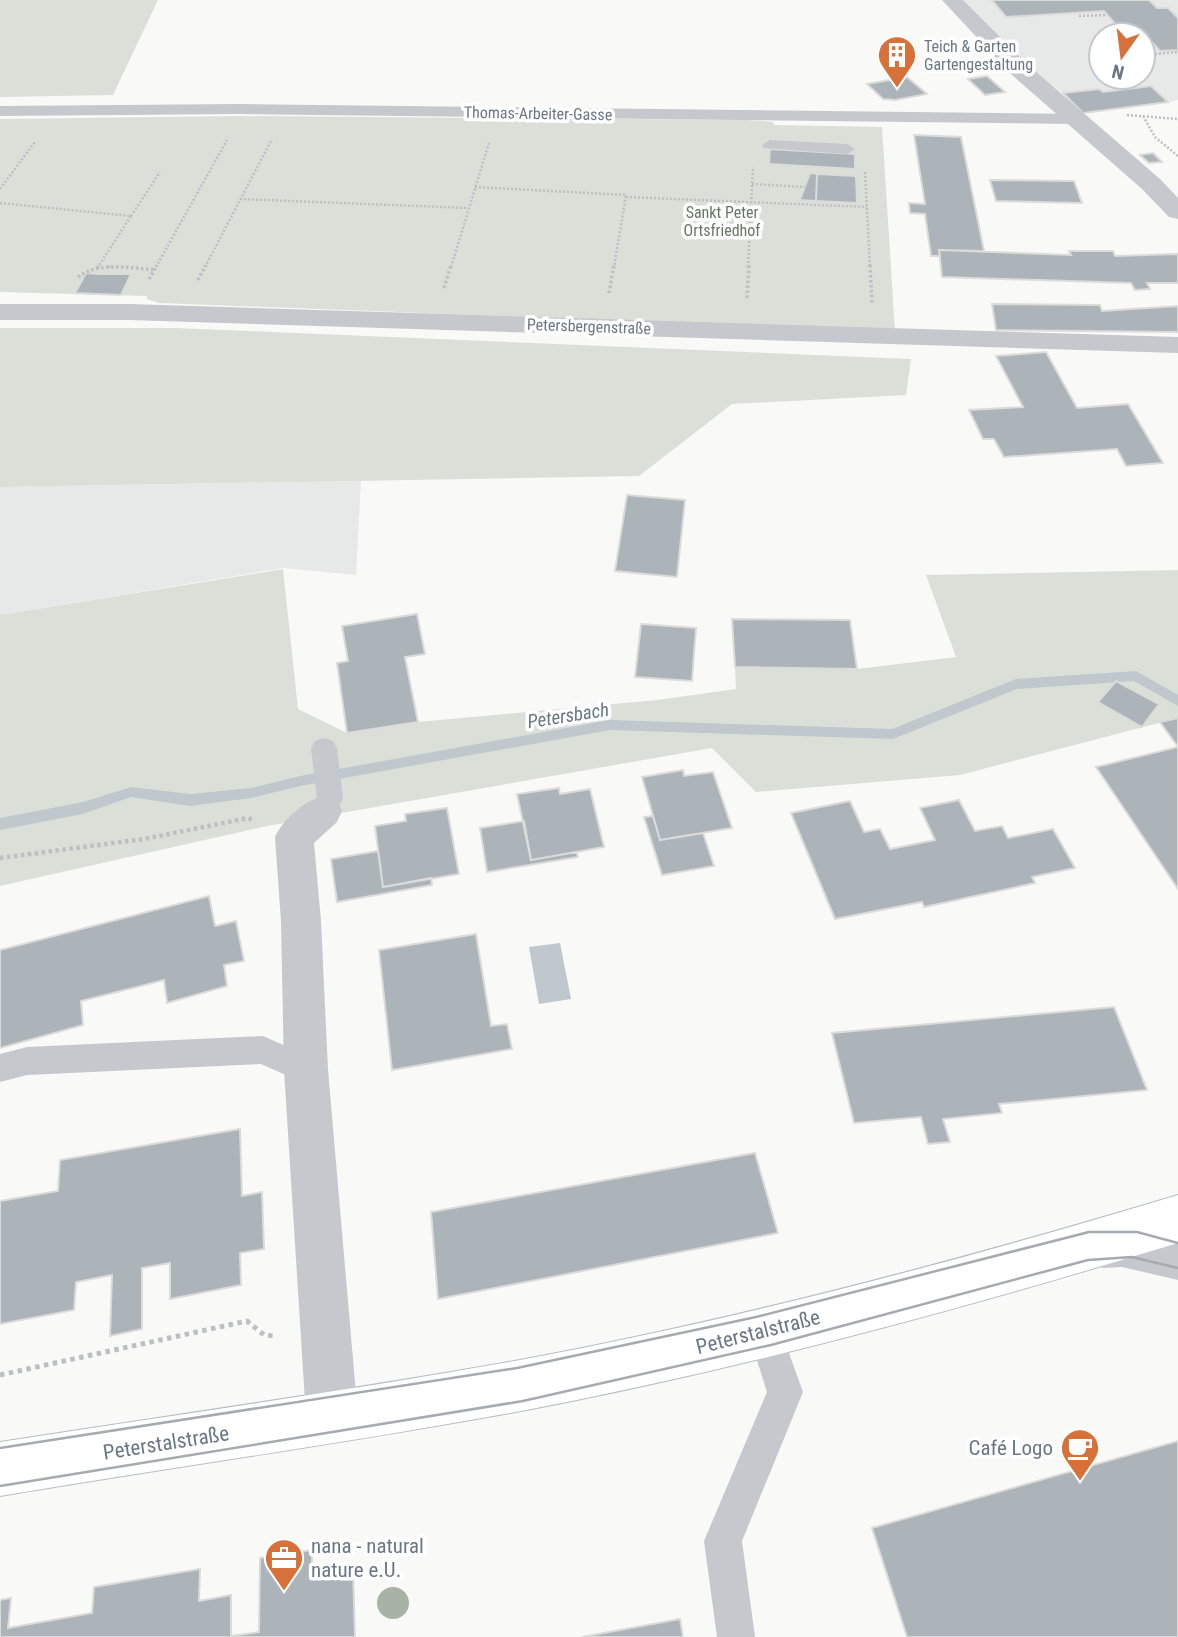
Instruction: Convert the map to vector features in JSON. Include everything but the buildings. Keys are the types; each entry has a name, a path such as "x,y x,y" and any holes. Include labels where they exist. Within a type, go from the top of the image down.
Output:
{"street":[{"path":"952,0 1019,69 1151,184 1178,212"},
{"name":"Petersbergenstraße","path":"0,312 129,312 1178,345"},
{"path":"316,816 301,921 306,1070 332,1417"},
{"name":"Peterstalstraße","path":"0,1469 521,1385 765,1332 1098,1244 1178,1219"},
{"path":"1098,1244 1122,1243 1178,1256"}],"lane":[{"name":"Thomas-Arbeiter-Gasse","path":"0,111 240,109 1077,119"},
{"path":"802,116 803,147"},
{"path":"771,145 847,149"},
{"path":"316,816 324,748"},
{"path":"0,1068 27,1060 263,1050 306,1070"},
{"path":"736,1637 723,1541 785,1392 765,1332"}],"path":[{"path":"1079,16 1107,15"},
{"path":"1157,54 1178,52"},
{"path":"1143,115 1155,136 1178,156"},
{"path":"148,280 230,134"},
{"path":"194,288 272,138"},
{"path":"442,296 490,138"},
{"path":"0,189 36,141"},
{"path":"747,298 754,144 771,145"},
{"path":"864,160 872,303"},
{"path":"97,268 160,172"},
{"path":"752,184 805,187"},
{"path":"475,187 626,195 625,197 867,207"},
{"path":"607,305 625,197"},
{"path":"240,199 468,208"},
{"path":"0,202 131,216"},
{"path":"77,278 85,270 97,268 155,270"},
{"path":"0,858 144,839 248,818 316,816"},
{"path":"0,1375 247,1321 264,1335 276,1336"}],"shaded area":[{"path":"960,0 1178,0 1178,100 1168,102 1156,91 1157,21 1087,21 1087,90 1063,93 1043,81"},
{"path":"361,481 356,575 283,568 0,615 0,487"},
{"path":"560,943 571,999 539,1004 529,947"}],"green space":[{"path":"0,0 158,0 113,95 0,97"},
{"name":"Sankt Peter Ortsfriedhof","path":"239,116 748,120 773,122 774,125 882,127 895,331 159,303 147,299 147,296 0,292 0,119"},
{"path":"0,328 176,328 911,359 906,395 732,404 639,476 0,487"},
{"path":"283,569 298,709 347,733 418,722 657,700 736,689 735,667 857,669 956,657 926,575 1178,570 1178,718 960,775 756,792 712,748 267,826 0,886 0,615"}],"waterway":[{"name":"Petersbach","path":"0,824 83,808 131,792 190,800 251,793 300,781 610,725 893,734 1016,684 1136,676 1178,701"}],"tram line":[{"path":"0,1448 517,1368 756,1317 1089,1232 1137,1232 1178,1243"},
{"path":"0,1486 523,1401 771,1345 1088,1260 1132,1257 1178,1268"}],"place":[{"name":"Teich & Garten Gartengestaltung","path":"897,89"},
{"name":"Café Logo","path":"1080,1482"},
{"name":"nana - natural nature e.U.","path":"284,1592"}]}
